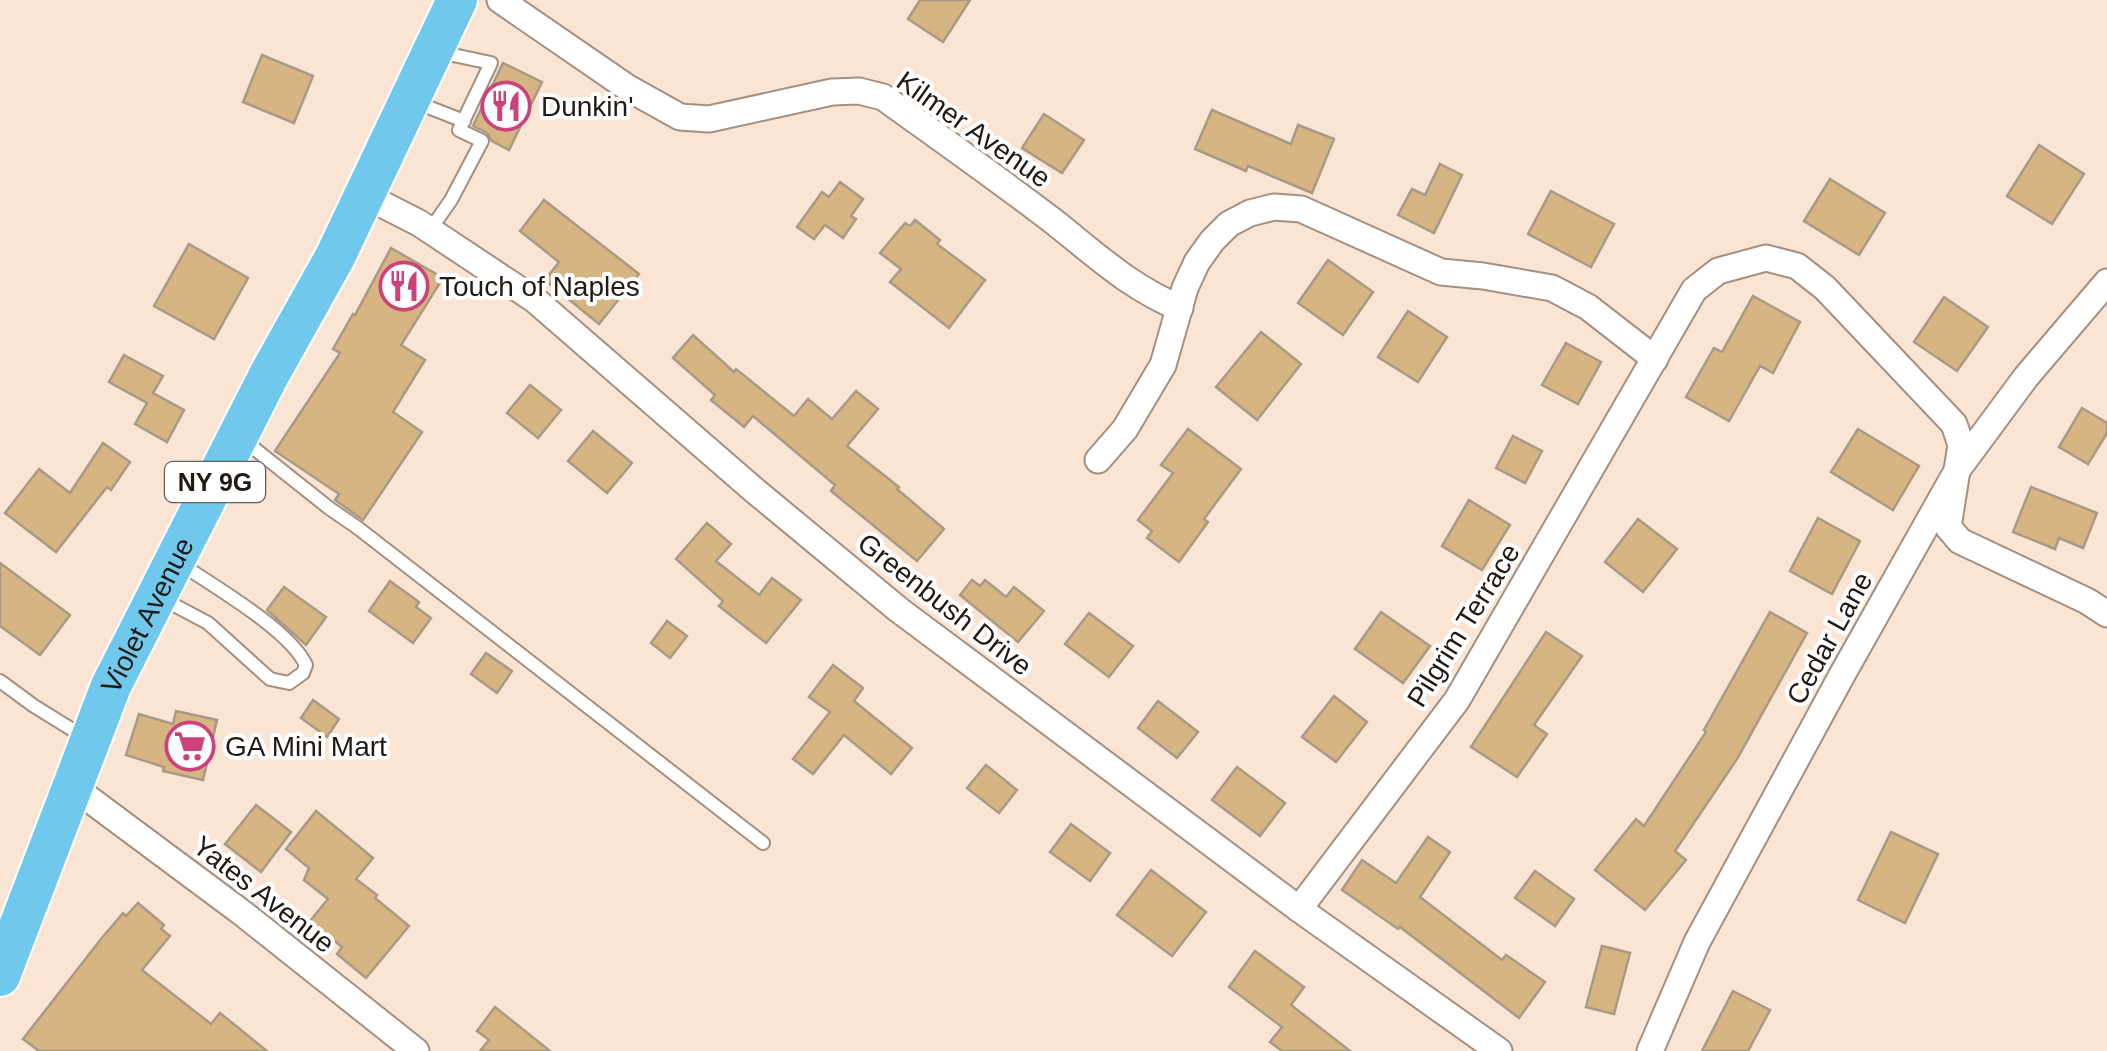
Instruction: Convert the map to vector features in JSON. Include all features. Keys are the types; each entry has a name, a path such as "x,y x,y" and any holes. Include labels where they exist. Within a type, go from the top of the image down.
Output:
{"main road":[{"name":"Violet Avenue","path":"0,976 112,686 335,257 457,0"}],"street":[{"name":"Kilmer Avenue","path":"500,0 628,88 680,117 709,119 832,92 859,91 883,97 1054,222 1110,268 1152,296 1180,308"},
{"name":"Greenbush Drive","path":"364,195 430,230 535,300 899,610 1299,909 1499,1051"},
{"path":"1098,460 1125,428 1163,365 1185,288 1197,262 1229,224 1262,210 1301,209 1441,272 1552,288 1588,307 1654,358"},
{"name":"Pilgrim Terrace","path":"1299,909 1457,700 1694,290 1718,270 1766,258 1797,266 1825,288 1954,424 1961,445 1958,470"},
{"name":"Cedar Lane","path":"1650,1051 1697,942 1958,470 2026,377 2107,282"},
{"path":"1958,470 1948,527 1960,541 2107,614"},
{"name":"Yates Avenue","path":"73,787 241,912 416,1051"}],"lane":[{"path":"430,230 482,141 459,130 491,63 433,50"},
{"path":"410,99 464,121"},
{"path":"239,436 763,843"},
{"path":"157,596 208,624 270,679 289,683 303,673 306,665 301,655 280,632 176,560"},
{"path":"0,681 91,741"}],"building":[{"path":"920,0 970,0 943,42 908,19"},
{"path":"262,55 313,76 294,123 243,102"},
{"name":"Dunkin'","path":"503,63 542,82 509,150 473,126"},
{"path":"1212,110 1291,144 1298,125 1334,139 1312,193 1195,149"},
{"path":"1044,114 1084,140 1062,173 1022,148"},
{"path":"2039,145 2084,174 2052,224 2007,196"},
{"path":"1440,164 1462,175 1434,233 1398,215 1412,189 1425,195"},
{"path":"1830,179 1885,213 1859,255 1804,221"},
{"path":"840,182 863,199 851,216 856,219 843,238 825,225 814,239 797,227 822,192 829,197"},
{"path":"1551,191 1614,224 1591,267 1528,234"},
{"path":"544,200 639,274 599,324 545,280 559,262 520,231"},
{"path":"915,220 940,240 937,244 985,280 949,328 890,282 901,269 880,253 905,223 910,226"},
{"path":"189,244 248,278 214,339 154,306"},
{"path":"391,248 443,278 401,345 425,360 393,412 422,432 363,520 335,500 339,494 275,451 340,353 333,349"},
{"path":"1328,260 1373,292 1343,335 1298,303"},
{"path":"1753,296 1800,322 1773,373 1760,366 1729,421 1686,397 1714,348 1722,352"},
{"path":"1944,297 1988,327 1957,371 1914,342"},
{"path":"1408,311 1447,337 1418,382 1378,357"},
{"path":"1261,332 1301,364 1257,420 1216,387"},
{"path":"693,335 734,372 736,369 794,416 808,399 832,419 856,391 878,409 847,446 944,529 917,561 831,491 835,485 753,416 744,427 711,400 715,395 673,358"},
{"path":"1566,343 1601,362 1578,404 1542,385"},
{"path":"124,355 163,376 153,393 184,410 167,442 135,424 147,403 109,382"},
{"path":"530,385 561,410 538,438 507,413"},
{"path":"2082,408 2107,423 2107,433 2088,464 2059,447"},
{"path":"1188,429 1241,469 1204,519 1208,522 1179,562 1147,538 1152,531 1138,520 1173,473 1161,465"},
{"path":"1858,429 1919,466 1893,510 1831,472"},
{"path":"593,431 632,463 607,493 568,461"},
{"path":"1513,436 1542,451 1525,483 1496,468"},
{"path":"103,443 130,462 111,490 107,487 56,552 5,513 39,469 70,493"},
{"path":"2031,487 2097,513 2083,548 2059,538 2055,549 2013,532"},
{"path":"1469,500 1510,525 1482,570 1442,546"},
{"path":"1818,518 1860,541 1832,594 1790,571"},
{"path":"1638,519 1677,549 1643,592 1605,562"},
{"path":"707,523 731,544 716,561 759,595 772,578 801,600 766,643 719,606 723,601 676,559"},
{"path":"0,563 70,615 40,655 0,626"},
{"path":"972,580 980,586 985,580 1006,597 1014,587 1044,611 1018,642 960,595"},
{"path":"390,581 419,602 416,607 431,618 413,643 369,611"},
{"path":"284,587 326,617 306,645 267,610"},
{"path":"1381,612 1430,646 1403,683 1355,649"},
{"path":"1770,612 1807,633 1737,759 1675,851 1686,860 1645,910 1595,870 1636,819 1644,826 1706,732"},
{"path":"1089,613 1133,646 1109,677 1065,644"},
{"path":"667,621 687,636 670,658 651,643"},
{"path":"1546,632 1582,656 1534,725 1547,734 1517,777 1471,747"},
{"path":"486,653 512,671 497,693 471,674"},
{"path":"833,665 863,688 854,701 912,748 891,774 844,735 813,774 793,759 830,712 809,697"},
{"path":"1334,696 1367,722 1336,762 1302,737"},
{"path":"313,700 339,719 327,737 301,718"},
{"path":"1158,701 1198,732 1177,758 1138,728"},
{"name":"GA Mini Mart","path":"176,711 217,720 203,780 163,771 164,767 126,755 139,714 173,724"},
{"path":"986,765 1017,790 999,813 967,788"},
{"path":"1237,767 1285,803 1260,836 1212,800"},
{"path":"256,805 291,832 261,872 225,844"},
{"path":"316,811 373,858 356,879 409,926 366,978 337,954 342,947 310,921 328,899 304,880 309,868 286,849"},
{"path":"1071,824 1110,853 1090,881 1050,852"},
{"path":"1891,832 1938,854 1905,923 1858,900"},
{"path":"1428,837 1450,852 1420,897 1502,960 1506,955 1545,982 1519,1018 1400,927 1342,890 1362,860 1396,883"},
{"path":"1151,870 1206,912 1172,956 1117,915"},
{"path":"1535,871 1574,899 1555,926 1515,898"},
{"path":"138,903 164,925 161,929 170,936 142,970 211,1024 220,1013 267,1051 39,1051 23,1039 101,939 123,913 126,916"},
{"path":"1602,946 1630,953 1614,1014 1586,1007"},
{"path":"1255,951 1304,987 1291,1005 1350,1051 1282,1051 1270,1042 1282,1027 1229,987"},
{"path":"1733,991 1770,1010 1748,1051 1702,1051"},
{"path":"495,1007 550,1051 480,1051 489,1040 477,1031"}],"place":[{"name":"Dunkin'","path":"506,106"},
{"name":"Touch of Naples","path":"404,286"},
{"name":"GA Mini Mart","path":"190,746"}]}
